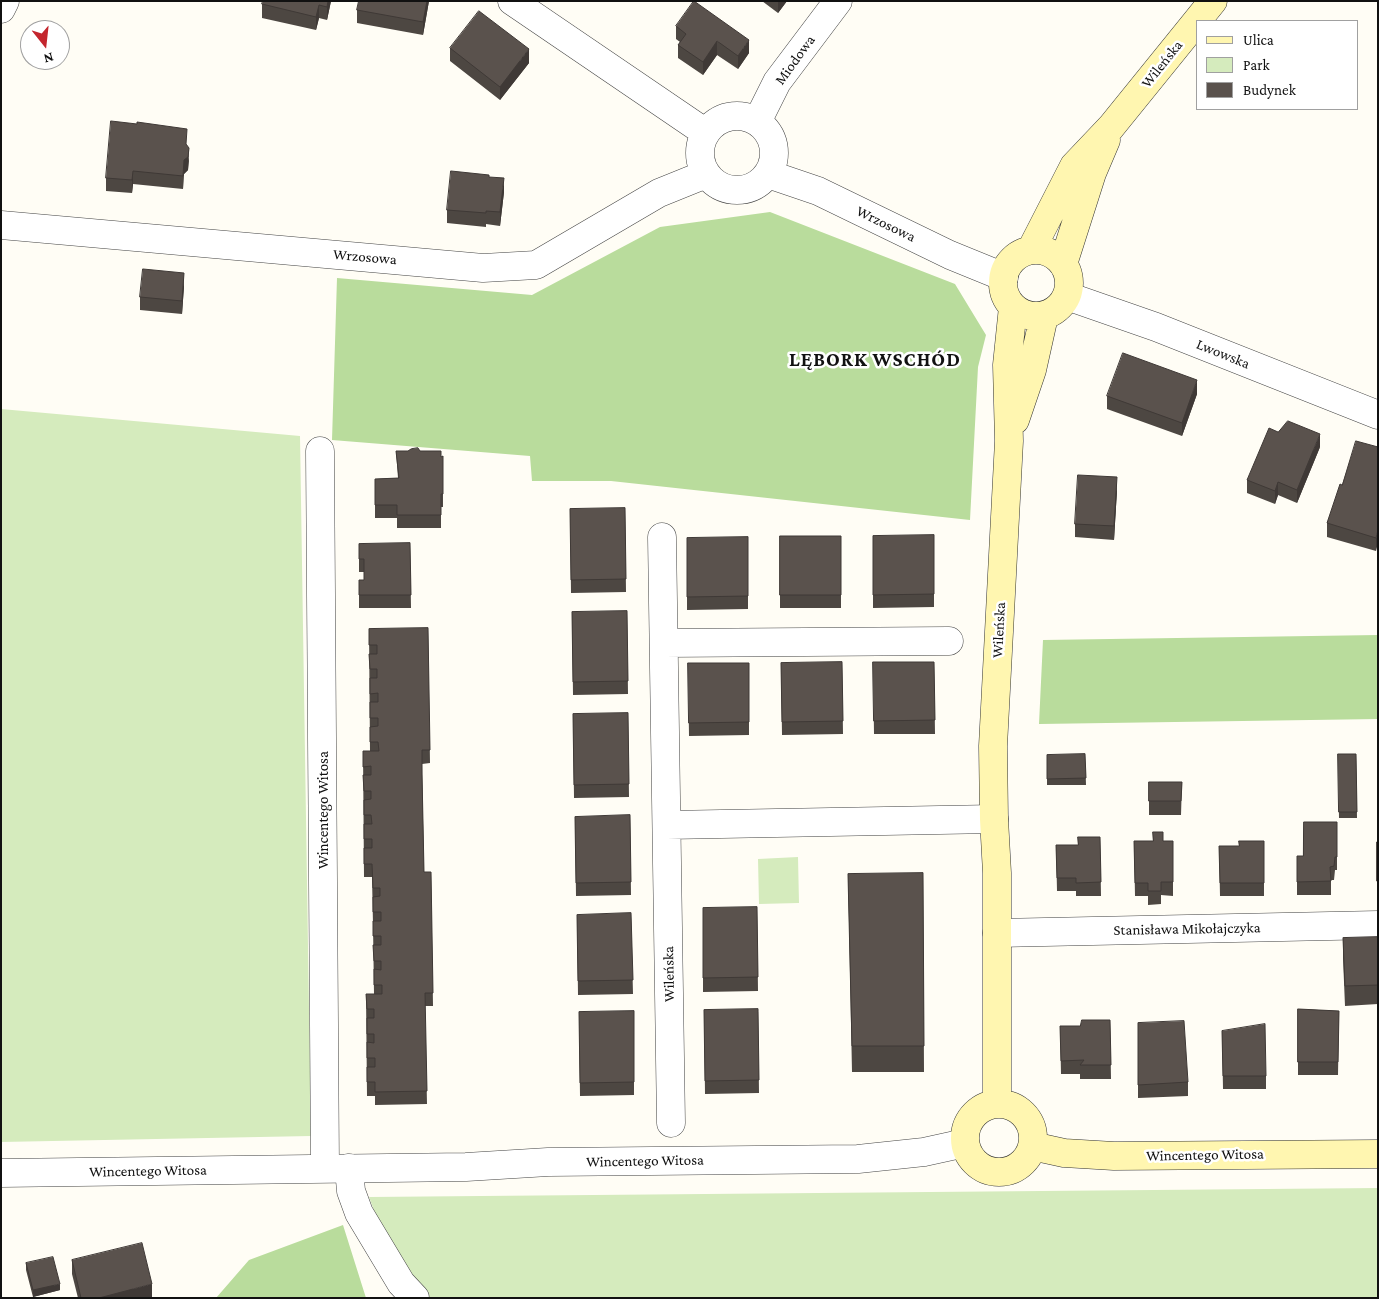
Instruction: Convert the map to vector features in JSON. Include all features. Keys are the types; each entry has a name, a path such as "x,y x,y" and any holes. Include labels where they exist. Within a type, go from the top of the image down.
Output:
{"main road":[{"name":"Wileńska","path":"1198,20 1213,1"},
{"name":"Wileńska","path":"1031,250 1074,166 1111,127 1196,22"},
{"name":"Wileńska","path":"1063,264 1092,173 1111,127"},
{"path":"1031,250 1043,251 1055,256 1063,264 1068,274 1070,285 1062,305 1054,312 1044,316 1033,317 1022,314 1006,298 1003,288 1007,267 1013,259 1022,253 1031,250"},
{"name":"Wileńska","path":"997,1104 997,874 992,746 1009,441 1007,365 1013,307"},
{"name":"Wileńska","path":"1009,441 1032,370 1044,316"},
{"path":"997,1104 1016,1108 1031,1125 1033,1135 1029,1155 1023,1163 1012,1170 1000,1173 988,1171 977,1164 969,1155 965,1143 965,1130 970,1119 979,1110 997,1104"},
{"name":"Wincentego Witosa","path":"1032,1146 1064,1153 1114,1156 1378,1154"}],"street":[{"path":"1,9 4,1"},
{"path":"512,1 706,133"},
{"name":"Miodowa","path":"757,122 777,82 838,1"},
{"path":"735,116 747,117 757,122 766,130 772,140 775,152 773,164 768,174 749,189 725,188 714,182 706,174 701,164 701,143 706,133 714,124 724,118 735,116"},
{"name":"Wrzosowa","path":"1,225 483,268 536,265 659,193 706,174"},
{"name":"Wrzosowa","path":"768,174 818,192 950,255 1004,277"},
{"name":"Lwowska","path":"1067,296 1156,327 1378,415"},
{"name":"Wincentego Witosa","path":"320,451 337,1168"},
{"name":"Wileńska","path":"662,537 671,1123"},
{"path":"664,644 949,641"},
{"path":"667,825 994,819"},
{"name":"Stanisława Mikołajczyka","path":"997,933 1378,925"},
{"name":"Wincentego Witosa","path":"1,1173 466,1167 548,1162 858,1158 924,1152 965,1143"},
{"path":"337,1168 351,1191 358,1213 401,1283 415,1298"}],"green space":[{"path":"770,212 955,284 986,335 978,367 970,520 611,481 532,481 530,456 332,440 337,278 532,295 660,227"},
{"path":"1,409 300,436 311,1136 1,1142"},
{"path":"1378,635 1378,719 1039,724 1043,640"},
{"path":"798,857 799,903 759,904 758,859"},
{"path":"1378,1188 1378,1298 415,1298 401,1283 369,1197"},
{"path":"343,1225 366,1298 216,1298 249,1260"}],"building":[{"path":"263,1 328,1 327,7 319,5 316,17 262,4"},
{"path":"359,1 427,1 423,22 357,10"},
{"path":"694,1 749,40 738,56 717,41 703,62 678,45 686,34 676,26"},
{"path":"479,11 529,49 500,87 450,48"},
{"path":"111,121 137,124 137,122 187,129 186,144 189,148 188,157 184,160 183,176 133,171 132,180 106,178"},
{"path":"451,171 504,178 500,212 486,211 486,213 447,210"},
{"path":"143,269 184,273 182,301 140,297"},
{"path":"1123,353 1197,380 1182,423 1107,396"},
{"path":"1288,421 1320,434 1297,490 1278,482 1275,491 1247,480 1269,428 1278,432"},
{"path":"1356,441 1378,447 1378,530 1376,538 1327,523"},
{"path":"418,448 420,451 441,451 441,457 443,456 441,515 397,515 397,505 375,505 375,479 399,478 396,451 408,451"},
{"path":"1078,475 1117,477 1114,526 1075,524"},
{"path":"625,508 626,579 571,580 570,509"},
{"path":"934,535 934,594 873,595 873,536"},
{"path":"780,536 841,536 841,595 780,595"},
{"path":"748,537 748,596 687,597 687,538"},
{"path":"410,543 411,595 359,595 359,580 364,580 364,559 359,559 359,544"},
{"path":"627,611 628,681 573,682 572,612"},
{"path":"428,628 430,750 422,750 422,774 424,872 431,872 433,993 425,993 427,1091 375,1092 375,1082 367,1082 367,1067 375,1067 375,1058 367,1058 367,1042 374,1043 374,1034 367,1034 367,1018 374,1018 374,1009 367,1009 366,994 382,994 382,985 374,985 374,969 381,970 381,961 374,961 373,945 381,945 381,936 373,936 373,921 381,921 381,912 373,912 373,897 380,896 380,888 373,888 372,864 364,864 364,848 372,848 372,839 364,839 364,824 372,824 371,815 364,815 364,800 371,799 371,791 364,791 363,775 371,775 371,766 363,767 363,751 379,751 378,742 370,742 370,727 378,726 378,718 370,718 370,702 378,702 378,693 370,694 370,678 377,678 377,669 370,669 369,654 377,654 377,645 369,645 369,629"},
{"path":"842,662 843,721 782,722 781,663"},
{"path":"873,662 934,662 935,720 874,721"},
{"path":"688,663 749,663 749,722 689,723"},
{"path":"628,713 629,784 574,785 573,714"},
{"path":"1085,754 1086,778 1047,779 1047,755"},
{"path":"1338,754 1356,754 1357,812 1339,812"},
{"path":"1149,782 1182,782 1181,801 1149,801"},
{"path":"630,815 631,882 576,883 575,817"},
{"path":"1304,822 1337,822 1337,857 1335,857 1334,866 1330,867 1331,881 1297,882 1297,856 1303,856"},
{"path":"1153,832 1163,832 1163,841 1173,841 1173,882 1161,882 1161,891 1148,891 1148,883 1135,883 1134,841 1153,841"},
{"path":"1078,837 1100,837 1101,882 1076,883 1076,878 1057,878 1056,845 1078,845"},
{"path":"1239,841 1264,841 1264,883 1220,883 1219,846 1239,846"},
{"path":"1378,842 1378,881 1377,881"},
{"path":"923,873 924,1046 852,1046 848,874"},
{"path":"757,907 758,977 703,978 703,908"},
{"path":"631,913 633,980 578,981 577,915"},
{"path":"1378,937 1378,985 1345,986 1343,938"},
{"path":"758,1009 759,1080 705,1081 704,1010"},
{"path":"1298,1009 1339,1011 1338,1062 1298,1062"},
{"path":"634,1011 634,1082 580,1083 579,1012"},
{"path":"1082,1020 1110,1020 1111,1065 1080,1065 1084,1060 1061,1061 1060,1026 1080,1026"},
{"path":"1184,1021 1188,1082 1138,1085 1138,1023"},
{"path":"1265,1024 1266,1076 1223,1076 1222,1031"},
{"path":"142,1243 152,1284 99,1298 81,1298 72,1260"},
{"path":"53,1257 60,1284 33,1290 26,1263"}],"district":[{"name":"LĘBORK WSCHÓD","path":"875,360"}]}
